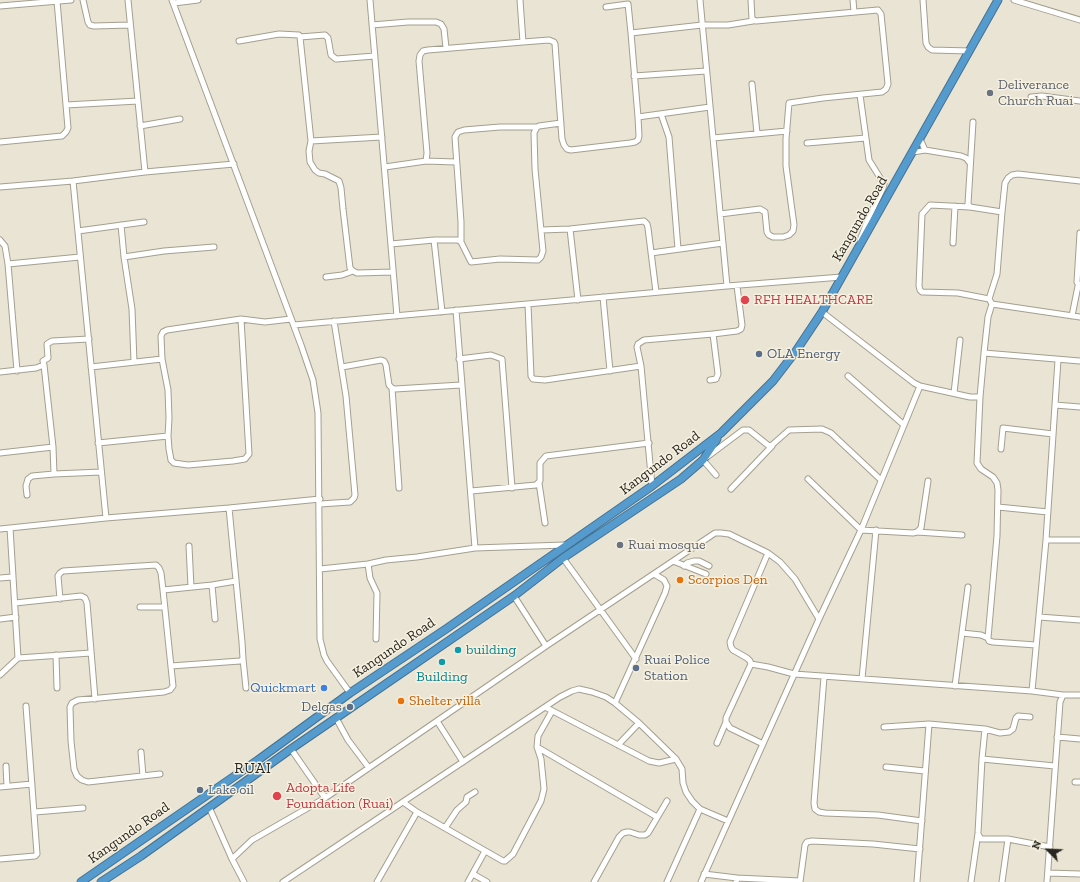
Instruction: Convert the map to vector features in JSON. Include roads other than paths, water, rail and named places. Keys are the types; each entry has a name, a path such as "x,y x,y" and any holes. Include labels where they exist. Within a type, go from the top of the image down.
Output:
{"highway":[{"name":"Kangundo Road","path":"81,882 258,760 350,692 568,545 652,486 721,433 773,381 796,351 822,312 998,0"},
{"name":"Kangundo Road","path":"101,882 514,596 563,558 681,479 703,460 721,433"},
{"path":"673,470 681,479"},
{"path":"332,706 337,718"}],"street":[{"path":"0,6 71,0"},
{"path":"83,0 90,25 130,25"},
{"path":"128,0 144,172"},
{"path":"198,0 173,2 294,325 312,378 316,396 318,413 320,501 320,644 327,661 350,692"},
{"path":"370,0 392,244 396,316"},
{"path":"520,0 523,42"},
{"path":"700,0 727,286"},
{"path":"751,0 753,20"},
{"path":"852,0 854,12"},
{"path":"923,0 926,43 928,47 932,50 970,51"},
{"path":"1014,0 1080,20"},
{"path":"0,142 62,136 68,128 57,1"},
{"path":"426,161 427,153 419,61 420,55 423,51 446,48 549,40 554,42 562,138 567,149 571,150 635,142 638,140 638,117 628,4 606,7"},
{"path":"631,33 702,25 728,25 753,20 878,10 881,14 888,77 886,89 882,92 789,103 786,166 794,225 793,231 789,235 783,237 773,237 769,235 767,232 764,212 760,209 720,214"},
{"path":"372,25 408,22 436,22 441,24 444,29 446,48"},
{"path":"239,42 279,34 299,35 311,141 309,151 310,162 319,173 339,181 349,262 352,271"},
{"path":"300,38 327,36 332,55 336,59 375,56"},
{"path":"634,76 706,70"},
{"path":"752,84 757,133"},
{"path":"857,250 869,217 884,184 869,160 860,95"},
{"path":"1031,97 1042,96 1080,101"},
{"path":"66,105 138,100"},
{"path":"638,117 710,107"},
{"path":"661,114 669,137 678,249"},
{"path":"140,126 180,119"},
{"path":"970,207 968,204 973,122"},
{"path":"537,127 534,133 535,169 543,252 541,257 538,260 500,259 471,262 461,242 455,137 458,132 464,130 500,127 537,127 561,123"},
{"path":"713,138 787,131"},
{"path":"311,141 382,137"},
{"path":"807,143 866,138"},
{"path":"920,139 925,150"},
{"path":"913,152 925,150 961,156 966,158 970,163"},
{"path":"385,167 426,161 456,162"},
{"path":"0,187 234,164"},
{"path":"989,299 998,274 1005,183 1008,178 1012,175 1018,174 1080,181"},
{"path":"73,181 106,518"},
{"path":"988,638 998,490 997,483 993,477 981,469 977,462 984,353 988,317 992,304 989,299 958,293 922,292 919,286 922,214 930,205 970,207 1002,212"},
{"path":"953,244 955,206"},
{"path":"541,230 570,229 644,221 648,228 656,292"},
{"path":"78,231 144,222"},
{"path":"121,224 124,257 132,309 134,362"},
{"path":"570,229 578,300"},
{"path":"1072,316 1079,286 1077,282 1080,233"},
{"path":"392,244 454,239 461,242"},
{"path":"0,240 5,246 8,264 17,371"},
{"path":"434,240 442,312"},
{"path":"651,252 723,243"},
{"path":"124,257 164,251 214,247"},
{"path":"8,264 80,257"},
{"path":"326,277 342,275 352,271 357,273 393,272"},
{"path":"294,325 656,292 842,277"},
{"path":"652,486 641,366 637,347 641,341 737,331 742,325 737,286"},
{"path":"603,297 610,371"},
{"path":"528,304 531,376 533,379 545,380 641,366"},
{"path":"992,304 1080,317"},
{"path":"456,310 475,548"},
{"path":"822,312 914,383 920,386 980,397"},
{"path":"241,319 249,454 245,459 240,460 196,464 176,464 172,462 170,457 168,436 168,390 162,359 161,336 163,332 167,330 241,319 265,322 291,319"},
{"path":"0,529 106,518 229,508 320,501 350,502 353,500 355,495 347,403 334,321"},
{"path":"710,380 716,379 718,374 713,334"},
{"path":"54,474 53,447 43,361 48,358 47,344 52,341 89,339"},
{"path":"954,393 960,340"},
{"path":"984,353 1080,361"},
{"path":"459,359 491,355 502,359 512,488"},
{"path":"91,367 162,359"},
{"path":"342,367 381,360 384,361 386,365 389,385 392,388 400,488"},
{"path":"1032,691 1046,540 1058,360"},
{"path":"0,372 36,368 44,365"},
{"path":"848,376 904,426"},
{"path":"392,388 461,385"},
{"path":"701,882 818,619 861,530 920,386"},
{"path":"1055,405 1080,407"},
{"path":"1001,449 1003,428 1053,434"},
{"path":"716,475 703,460 743,430 750,430 766,445 772,445"},
{"path":"731,489 772,445 789,430 826,430 881,480"},
{"path":"98,443 168,436"},
{"path":"545,523 539,483 540,463 546,456 649,443"},
{"path":"0,453 53,447"},
{"path":"27,495 26,486 28,479 32,476 101,472"},
{"path":"808,478 861,530 962,535"},
{"path":"917,532 921,528 928,481"},
{"path":"471,491 512,488 536,485 539,483"},
{"path":"998,507 1048,512"},
{"path":"229,508 242,659 246,688"},
{"path":"10,528 18,658"},
{"path":"862,680 876,530"},
{"path":"232,859 252,840 325,798 546,646 715,533 721,532 729,534 768,553 780,562 792,574 818,619"},
{"path":"1046,540 1080,540"},
{"path":"320,569 368,564 386,560 475,548 568,545"},
{"path":"189,546 191,587"},
{"path":"768,553 730,642 730,647 747,658 751,664 794,674 824,677 1032,691 1063,695 1080,694"},
{"path":"563,558 636,659"},
{"path":"673,561 706,574"},
{"path":"684,566 687,563 694,561 699,561 709,566"},
{"path":"368,564 370,578 377,593 376,639"},
{"path":"60,599 58,576 63,571 156,565 159,568 163,590 173,686 170,690 164,692 75,701 70,707 74,769 77,776 82,780 88,782 160,774"},
{"path":"615,703 665,593 667,586 664,580 654,574"},
{"path":"0,578 12,577"},
{"path":"163,590 236,581"},
{"path":"212,585 215,619"},
{"path":"955,686 968,587"},
{"path":"15,603 81,596 86,600 95,699"},
{"path":"514,596 546,646"},
{"path":"140,607 164,607"},
{"path":"0,619 16,617"},
{"path":"1039,617 1080,620"},
{"path":"962,633 981,635 993,642 1036,645"},
{"path":"0,675 18,658 91,654"},
{"path":"56,656 57,688"},
{"path":"171,666 240,661 242,659"},
{"path":"717,743 726,722 726,718 751,664"},
{"path":"824,677 814,804 815,809 819,812 825,813 878,816 922,821"},
{"path":"283,882 545,707 572,691 579,689 592,692 615,703 639,723 676,759 682,768 683,783 686,792 692,801 700,809 728,821"},
{"path":"1047,882 1057,737 1060,702 1063,695"},
{"path":"0,859 37,855 26,706"},
{"path":"545,707 649,761 656,763 676,759"},
{"path":"403,802 417,812 485,851 502,860 508,858 513,854 541,801 544,789 544,774 537,747 538,736 552,711"},
{"path":"884,727 929,724 1009,732 1013,729 1018,716 1030,718"},
{"path":"337,718 348,740 368,768"},
{"path":"437,721 463,762"},
{"path":"726,722 730,728 763,744"},
{"path":"618,745 639,723"},
{"path":"917,882 929,724"},
{"path":"971,882 978,833 985,729"},
{"path":"1057,737 1080,739"},
{"path":"537,747 657,818"},
{"path":"291,750 325,798"},
{"path":"141,752 143,776"},
{"path":"982,759 1055,766"},
{"path":"6,766 7,786"},
{"path":"886,767 925,771"},
{"path":"0,787 32,784"},
{"path":"445,828 457,810 466,802 467,797 475,792"},
{"path":"594,882 619,837 623,833 630,832 645,835 651,829 667,800"},
{"path":"209,807 242,881"},
{"path":"35,812 83,808"},
{"path":"667,882 700,809"},
{"path":"377,882 417,812"},
{"path":"978,833 980,839 1008,839 1050,847"},
{"path":"1002,882 1008,839"},
{"path":"704,874 736,880 800,882 805,846 807,842 812,840 920,849"},
{"path":"468,882 485,851"},
{"path":"1048,873 1080,874"},
{"path":"473,874 488,882"}],"place":[{"name":"Deliverance Church Ruai","path":"990,93"},
{"name":"RFH HEALTHCARE","path":"745,300"},
{"name":"OLA Energy","path":"759,354"},
{"name":"Ruai mosque","path":"620,545"},
{"name":"Scorpios Den","path":"680,580"},
{"name":"building","path":"458,650"},
{"name":"Building","path":"442,662"},
{"name":"Ruai Police Station","path":"636,668"},
{"name":"Quickmart","path":"324,688"},
{"name":"Shelter villa","path":"401,701"},
{"name":"Delgas","path":"350,707"},
{"name":"Lake oil","path":"200,790"},
{"name":"Adopta Life Foundation (Ruai)","path":"277,796"}],"district":[{"name":"RUAI","path":"253,769"}]}
